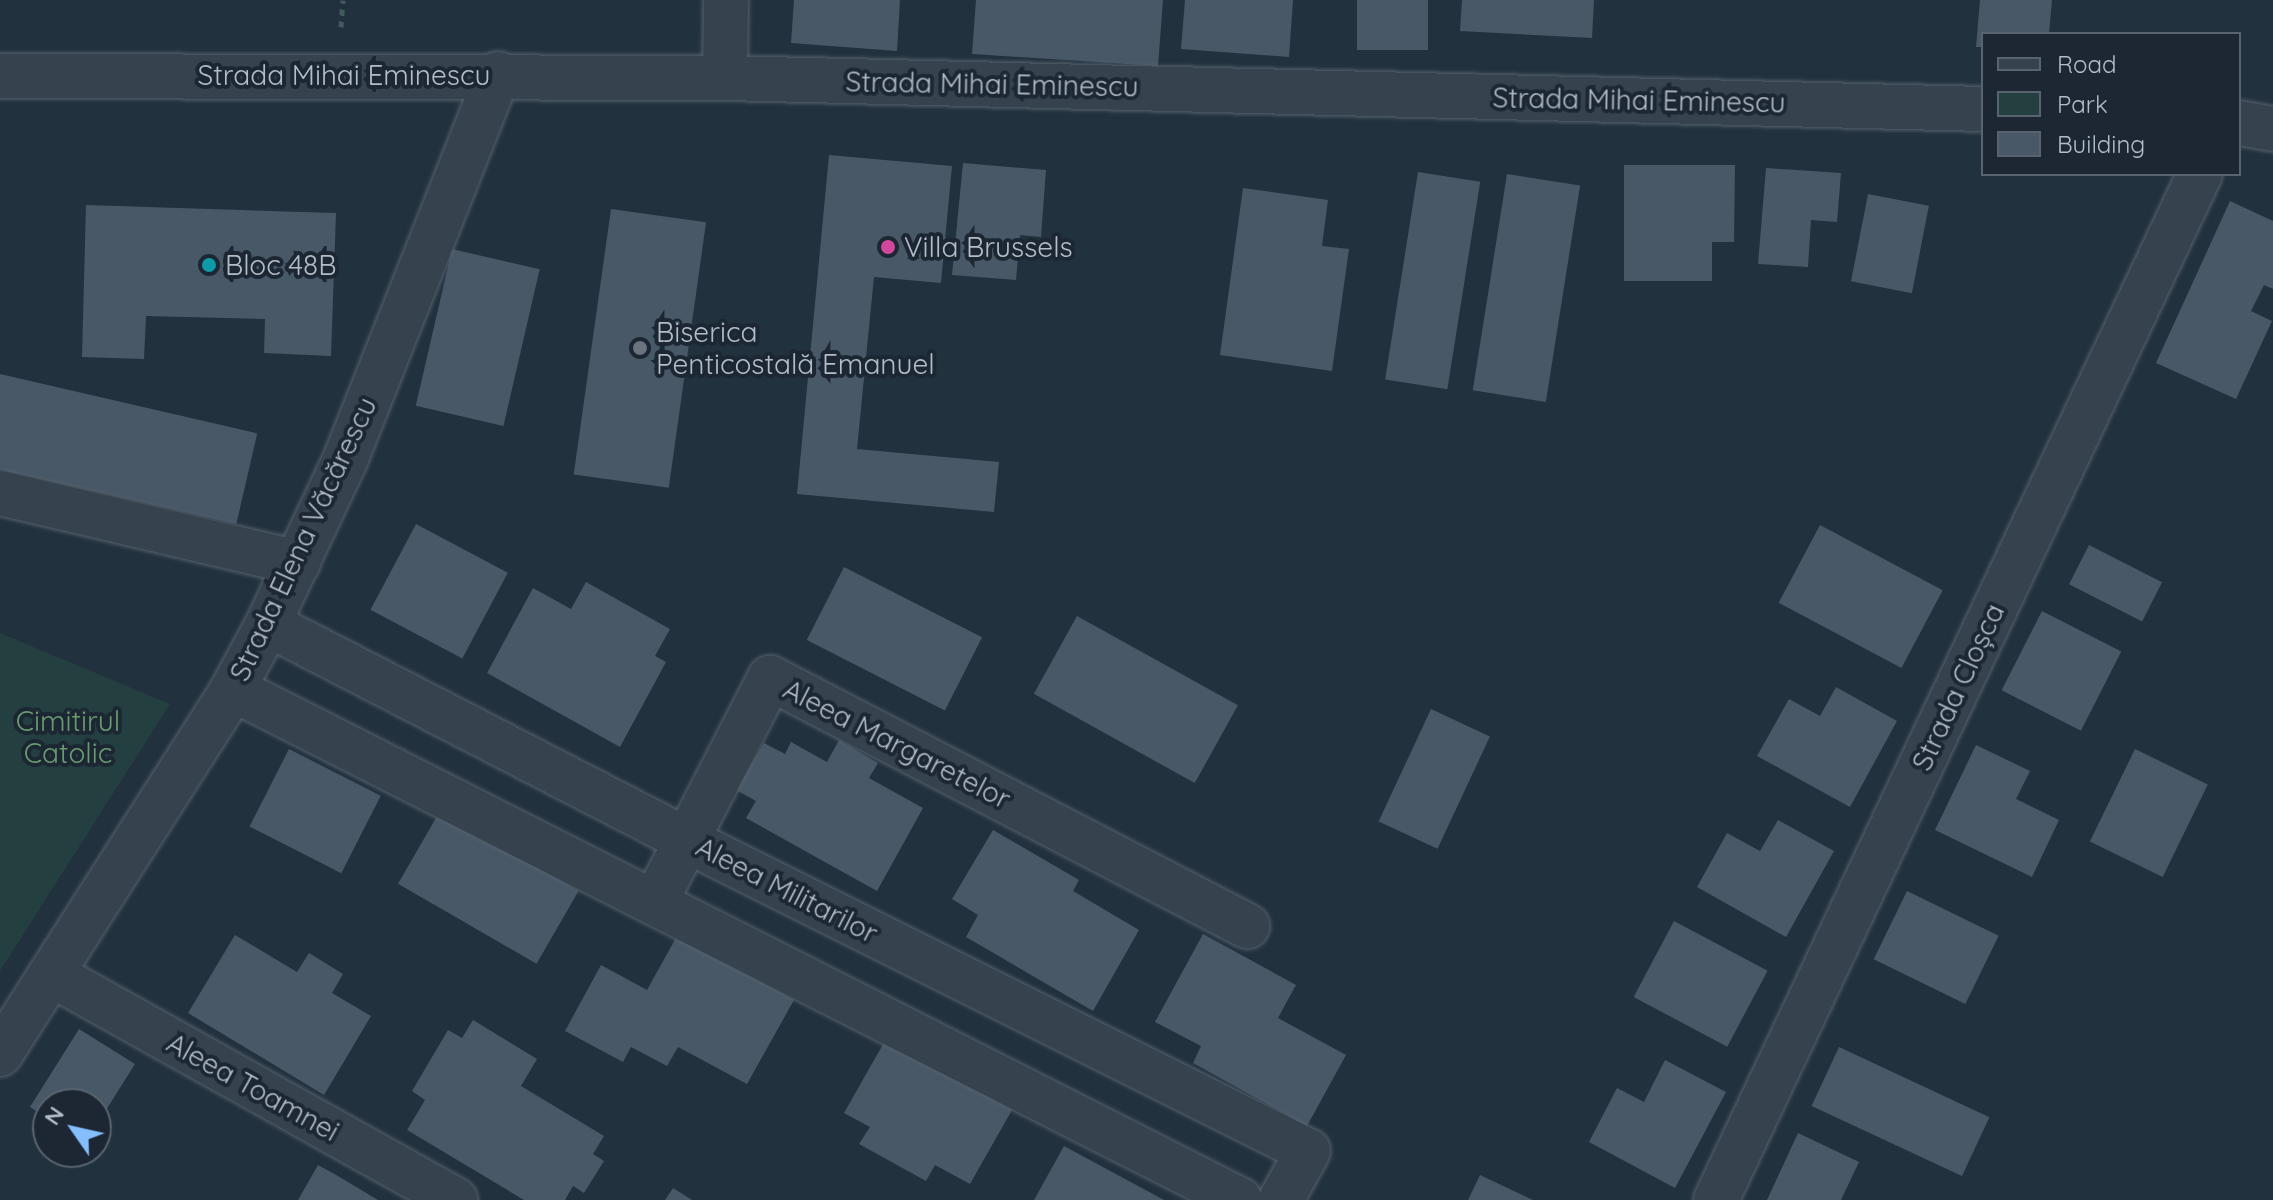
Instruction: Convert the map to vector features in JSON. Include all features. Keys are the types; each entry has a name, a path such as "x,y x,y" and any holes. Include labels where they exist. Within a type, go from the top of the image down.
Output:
{"street":[{"path":"725,78 726,0"},
{"name":"Strada Mihai Eminescu","path":"0,76 498,74 1981,109"},
{"name":"Strada Elena Văcărescu","path":"0,1054 233,689 268,624 346,458 498,74"},
{"path":"2241,123 2273,129"},
{"name":"Strada Cloșca","path":"1716,1200 2199,176"},
{"path":"0,493 298,563"},
{"name":"Aleea Militarilor","path":"268,624 686,840 1308,1151 1281,1200"},
{"name":"Aleea Margaretelor","path":"655,902 770,678 1247,926"},
{"path":"233,689 1240,1200"},
{"name":"Aleea Toamnei","path":"51,974 455,1200"}],"green space":[{"name":"Cimitirul Catolic","path":"0,633 170,704 0,971"}],"building":[{"path":"794,0 900,0 897,51 791,43"},
{"path":"976,0 1163,0 1158,66 972,54"},
{"path":"1185,0 1293,0 1289,57 1181,49"},
{"path":"1357,0 1428,0 1428,50 1357,50"},
{"path":"1462,0 1594,0 1592,38 1460,31"},
{"path":"1980,0 2052,0 2049,32 1981,32 1981,47 1976,47"},
{"path":"829,155 952,166 941,283 874,277 857,449 999,462 994,512 797,494"},
{"path":"963,163 1046,170 1041,237 1020,235 1016,280 952,275"},
{"path":"1624,165 1735,165 1734,242 1712,242 1712,281 1624,281"},
{"path":"1766,168 1841,173 1837,222 1811,220 1808,267 1758,264"},
{"path":"1418,172 1480,182 1447,389 1385,379"},
{"path":"1507,174 1580,186 1546,402 1473,390"},
{"path":"1243,188 1328,200 1322,246 1349,249 1332,371 1220,355"},
{"path":"1868,194 1929,206 1912,293 1851,281"},
{"path":"2230,201 2273,221 2273,289 2264,285 2251,311 2272,321 2236,399 2156,363"},
{"name":"Bloc 48B","path":"86,205 336,213 331,356 264,353 265,319 146,316 144,359 82,357"},
{"name":"Biserica Penticostală Emanuel","path":"611,209 706,222 669,488 574,474"},
{"path":"452,249 540,269 503,426 416,406"},
{"path":"0,374 257,433 236,524 0,469"},
{"path":"416,524 508,573 462,658 370,610"},
{"path":"1820,525 1943,590 1901,668 1779,603"},
{"path":"2089,545 2162,582 2142,621 2069,584"},
{"path":"844,567 982,637 945,710 807,640"},
{"path":"586,582 670,629 655,656 666,662 620,747 487,673 533,588 571,609"},
{"path":"2042,611 2121,651 2081,731 2002,690"},
{"path":"1077,616 1238,705 1195,783 1034,694"},
{"path":"1836,687 1897,721 1850,807 1757,756 1789,699 1820,716"},
{"path":"1431,709 1490,736 1438,849 1379,821"},
{"path":"839,740 878,763 869,778 923,808 877,891 746,818 756,801 736,790 764,743 785,754 791,742 827,762"},
{"path":"1976,745 2030,771 2016,799 2059,820 2032,877 1935,830"},
{"path":"289,749 381,796 341,873 250,827"},
{"path":"2135,749 2208,785 2163,877 2090,842"},
{"path":"440,811 579,891 537,964 398,884"},
{"path":"1778,820 1834,851 1786,937 1697,887 1727,833 1760,851"},
{"path":"993,830 1079,880 1073,891 1139,930 1093,1011 966,937 978,915 952,899"},
{"path":"1907,891 1999,936 1965,1004 1874,959"},
{"path":"1674,921 1768,971 1727,1047 1634,997"},
{"path":"1203,934 1296,985 1278,1018 1346,1055 1307,1126 1193,1063 1201,1046 1155,1022"},
{"path":"235,935 297,972 309,953 343,974 332,993 371,1016 324,1095 188,1013"},
{"path":"677,936 794,1000 747,1084 678,1047 667,1066 631,1047 623,1062 565,1031 601,965 647,990"},
{"path":"473,1020 537,1059 521,1086 604,1136 593,1154 604,1161 584,1193 573,1186 565,1200 524,1200 407,1130 425,1100 412,1091 448,1030 462,1038"},
{"path":"79,1029 135,1064 112,1101 112,1088 42,1088"},
{"path":"886,1039 1012,1110 970,1184 935,1165 926,1181 859,1144 870,1127 844,1113"},
{"path":"1839,1047 1989,1117 1962,1176 1812,1106"},
{"path":"1665,1060 1726,1092 1675,1188 1589,1142 1617,1088 1644,1102"},
{"path":"1798,1133 1859,1162 1841,1200 1767,1200"},
{"path":"1064,1146 1164,1200 1034,1200"},
{"path":"318,1165 338,1176 378,1200 298,1200"},
{"path":"1480,1175 1533,1200 1468,1200"},
{"path":"673,1188 692,1200 665,1200"}],"place":[{"name":"Villa Brussels","path":"888,247"},
{"name":"Bloc 48B","path":"209,265"},
{"name":"Biserica Penticostală Emanuel","path":"640,348"}]}
